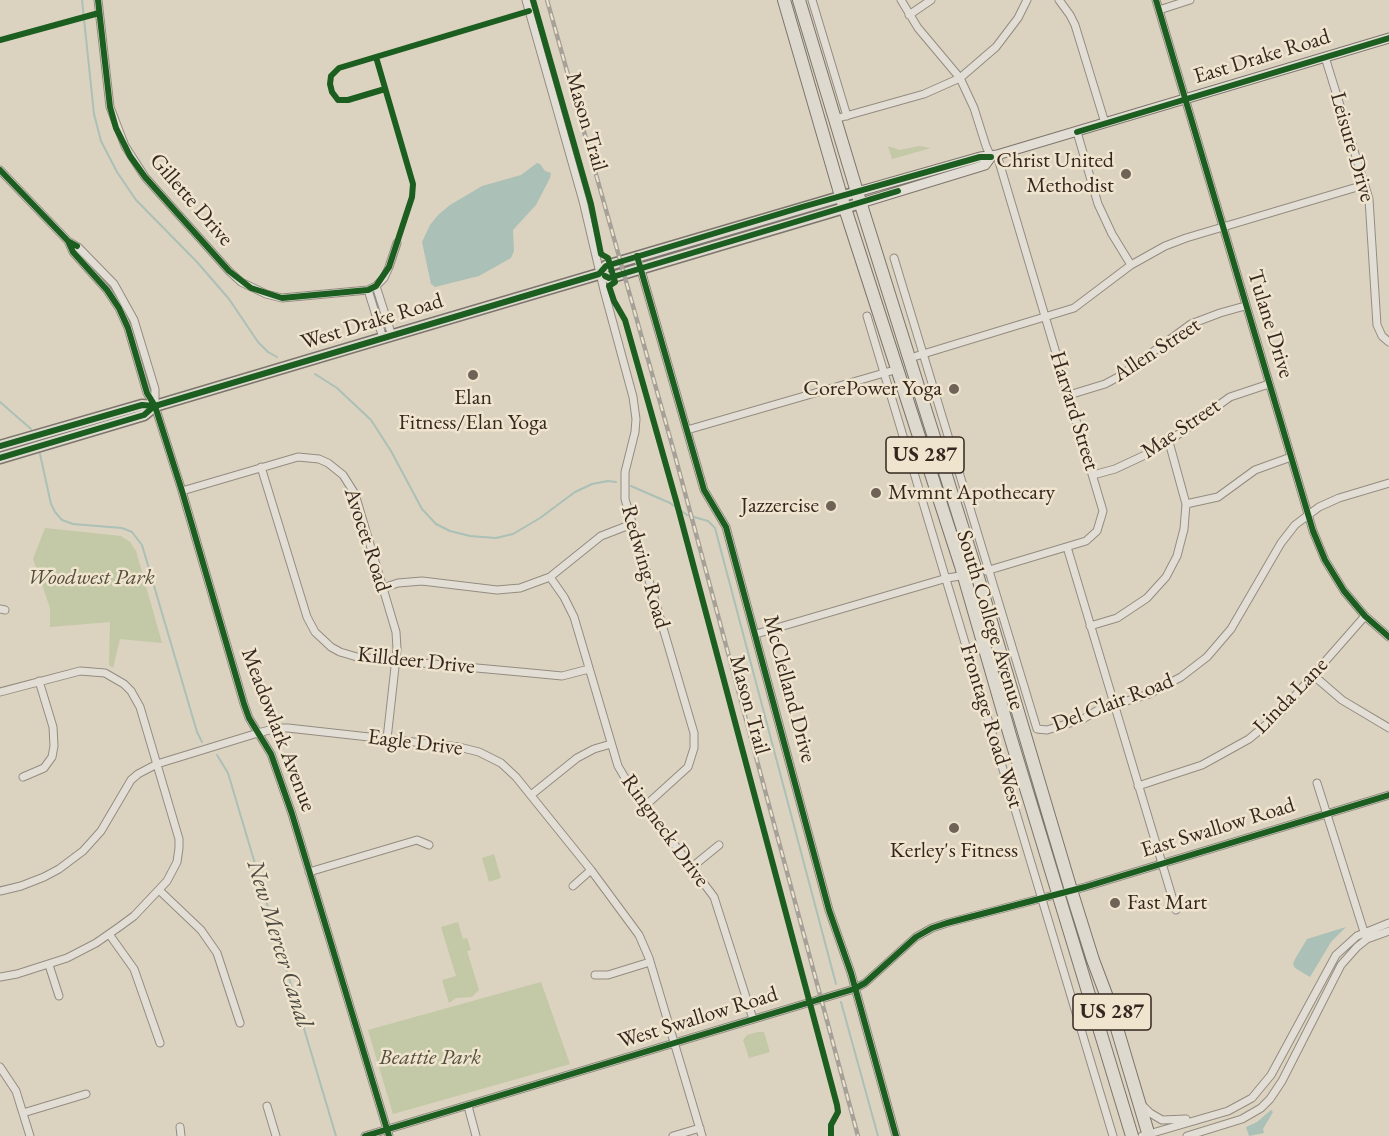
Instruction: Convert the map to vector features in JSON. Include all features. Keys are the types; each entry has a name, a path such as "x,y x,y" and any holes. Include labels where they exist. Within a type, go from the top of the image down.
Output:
{"highway":[{"name":"South College Avenue","path":"784,0 843,201 964,575 1131,1136"},
{"name":"South College Avenue","path":"800,0 841,117 859,197 927,413 983,572 1071,890 1110,1005 1146,1135"},
{"path":"882,320 891,326 902,355 910,358"},
{"path":"898,369 906,372 920,409 927,413"}],"main road":[{"name":"East Drake Road","path":"843,201 985,165 994,156 1389,38"},
{"name":"West Drake Road","path":"599,274 609,278 640,269 693,252 732,232 737,233 768,218 843,201"},
{"name":"West Drake Road","path":"0,446 142,405 155,406 599,274 606,266 637,256 737,233 843,201"},
{"name":"West Drake Road","path":"0,458 144,415 155,406"},
{"path":"51,443 54,435 68,426"}],"street":[{"name":"Gillette Drive","path":"98,0 108,93 116,128 145,177 229,271 251,288 282,298 368,290 376,286"},
{"name":"Redwing Road","path":"526,0 583,201 599,274 635,407 635,432 624,483 625,499 695,741 688,767 645,806"},
{"path":"812,0 841,117 924,94 960,78 996,47 1027,0"},
{"name":"Harvard Street","path":"756,634 947,578 983,572 1067,547 1092,537 1101,523 1103,511 1093,475 994,156 986,146 974,108 960,78 909,15 901,0"},
{"path":"909,15 931,0"},
{"path":"1059,0 1075,25 1105,123"},
{"name":"Tulane Drive","path":"1156,0 1290,457 1319,546 1333,574 1365,616 1389,637"},
{"path":"1159,10 1190,0"},
{"name":"Leisure Drive","path":"1325,57 1371,215 1377,325 1382,336 1389,342"},
{"path":"1077,132 1098,204 1112,234 1131,265"},
{"name":"Meadowlark Avenue","path":"0,171 68,241 103,270 126,302 134,320 155,389 155,406 244,704 276,766 388,1133"},
{"path":"910,358 1074,308 1131,265 1165,246 1222,226 1364,185"},
{"path":"388,337 376,286 389,267 397,243"},
{"name":"McClelland Drive","path":"637,256 704,490 726,527 829,910 896,1136"},
{"path":"894,258 983,572"},
{"path":"368,290 388,337"},
{"name":"Allen Street","path":"1069,395 1105,384 1120,376 1191,324 1245,306"},
{"name":"Frontage Road West","path":"867,316 1113,1136"},
{"path":"687,430 898,369"},
{"name":"Mae Street","path":"1093,475 1136,460 1169,442 1230,396 1269,384"},
{"path":"1090,626 1117,618 1147,598 1166,577 1181,544 1186,504 1169,442"},
{"name":"Avocet Road","path":"182,491 291,458 304,457 328,463 343,475 355,494 396,633 396,660 387,739"},
{"path":"1186,504 1218,497 1255,470 1290,457"},
{"name":"Killdeer Drive","path":"261,467 307,617 315,632 331,647 348,655 562,676 589,669"},
{"name":"Del Clair Road","path":"983,572 1037,729 1047,730 1114,705 1140,698 1167,686 1207,657 1225,637 1281,543 1295,525 1308,514 1339,498 1389,483"},
{"path":"383,588 404,582 507,590 531,585 550,577 601,536 632,524"},
{"path":"1067,547 1176,910"},
{"name":"Ringneck Drive","path":"550,577 570,607 622,774 707,886 719,908 753,1020"},
{"name":"Linda Lane","path":"1138,786 1202,765 1235,748 1262,729 1279,714 1365,616"},
{"path":"0,692 86,670 105,673 118,680 131,692 140,707 179,839 173,871 159,890 134,916 81,951 49,965 0,977"},
{"path":"1313,675 1359,712 1389,728"},
{"path":"23,777 44,768 52,757 54,746 52,727 39,681"},
{"name":"Eagle Drive","path":"0,891 32,882 70,861 101,831 131,780 138,774 157,764 258,733 277,728 288,728 459,747 479,752 509,770 632,923 650,962 702,1136"},
{"path":"531,795 578,758 611,744"},
{"path":"1317,783 1365,936"},
{"name":"East Swallow Road","path":"1058,894 1389,795"},
{"path":"309,872 417,840 429,845"},
{"path":"692,867 719,845"},
{"path":"573,886 591,870"},
{"path":"159,890 201,930 217,952 240,1023"},
{"name":"West Swallow Road","path":"365,1136 388,1133 468,1106 854,989 865,983 924,932 947,923 1058,894"},
{"path":"1187,1136 1242,1119 1269,1100 1282,1082 1341,965 1365,936 1389,923"},
{"path":"1146,1135 1237,1108 1260,1091 1336,955 1356,936 1389,931"},
{"path":"109,934 134,969 160,1043"},
{"path":"595,975 608,975 650,962"},
{"path":"49,965 59,996"},
{"path":"0,1066 16,1091 30,1136"},
{"path":"23,1113 86,1094"},
{"path":"1138,1101 1150,1113 1162,1120 1200,1119"},
{"path":"267,1106 276,1136"},
{"path":"468,1106 477,1136"},
{"path":"180,1128 181,1136"},
{"path":"673,1136 700,1128"}],"green space":[{"path":"888,146 900,150 919,146 931,148 892,159"},
{"name":"Woodwest Park","path":"45,528 121,536 130,542 136,551 162,643 120,639 113,668 109,665 110,622 50,627 50,608 33,559"},
{"path":"494,854 501,878 489,882 482,858"},
{"path":"458,922 463,939 467,938 471,950 467,951 479,990 472,997 456,998 449,1003 442,980 456,976 441,927"},
{"name":"Beattie Park","path":"541,982 570,1064 393,1114 368,1030"},
{"path":"764,1032 770,1052 749,1058 743,1040 747,1035"}],"shaded area":[{"path":"537,163 545,171 551,173 550,178 536,205 513,230 514,251 511,258 479,276 435,287 431,284 422,242 438,215 482,186 521,175"},
{"path":"1346,927 1331,942 1310,977 1295,968 1293,964 1295,959 1307,939"},
{"path":"1271,1110 1273,1112 1263,1129 1264,1133 1249,1136 1246,1127 1257,1122"}],"waterway":[{"path":"82,0 94,114 101,141 117,172 136,200 197,262 229,299 258,342 277,357"},
{"path":"315,374 337,388 371,420 391,451 422,509 436,524 450,531 470,536 496,538 513,534 540,518 575,492 592,484 616,482"},
{"name":"New Mercer Canal","path":"0,402 31,429"},
{"name":"New Mercer Canal","path":"40,454 51,504 62,520 73,524 122,528 132,532 142,545 197,732 202,742"},
{"path":"631,486 670,503 687,515 708,521 715,528 836,984"},
{"name":"New Mercer Canal","path":"217,755 228,773 336,1136"},
{"path":"841,1002 878,1136"}],"railway":[{"path":"547,0 674,452 858,1136"}],"cycle path":[{"path":"98,0 110,107 116,128 130,156 145,177 229,271 251,288 282,298 368,290 376,286 389,267 412,197 413,184 376,57"},
{"name":"Mason Trail","path":"533,0 591,204 601,254 608,258 615,282 609,286 614,301 625,320 677,504 837,1105 838,1112 831,1125 831,1136"},
{"path":"1156,0 1313,531 1325,560 1344,591 1365,616 1389,637"},
{"path":"385,89 348,100 338,100 332,92 331,76 339,68 529,11"},
{"path":"0,40 99,13"},
{"path":"1077,132 1389,38"},
{"path":"0,446 142,405 155,406 599,274 606,266 802,207 980,157 991,157"},
{"path":"0,170 68,241 77,246"},
{"path":"605,276 609,278 898,191"},
{"path":"68,241 73,252 107,290 128,328 147,393 155,406 182,491 244,704 249,718 271,754 292,814 389,1136"},
{"name":"Mason Trail","path":"637,256 704,490 726,527 829,910 851,973 896,1136"},
{"path":"0,458 144,415 153,407"},
{"path":"365,1136 854,989 865,983 916,937 947,923 1085,887 1389,795"}],"place":[{"name":"Christ United Methodist","path":"1126,174"},
{"name":"Elan Fitness/Elan Yoga","path":"473,375"},
{"name":"CorePower Yoga","path":"954,389"},
{"name":"Mvmnt Apothecary","path":"876,493"},
{"name":"Jazzercise","path":"831,506"},
{"name":"Kerley's Fitness","path":"954,828"},
{"name":"Fast Mart","path":"1115,903"}]}
